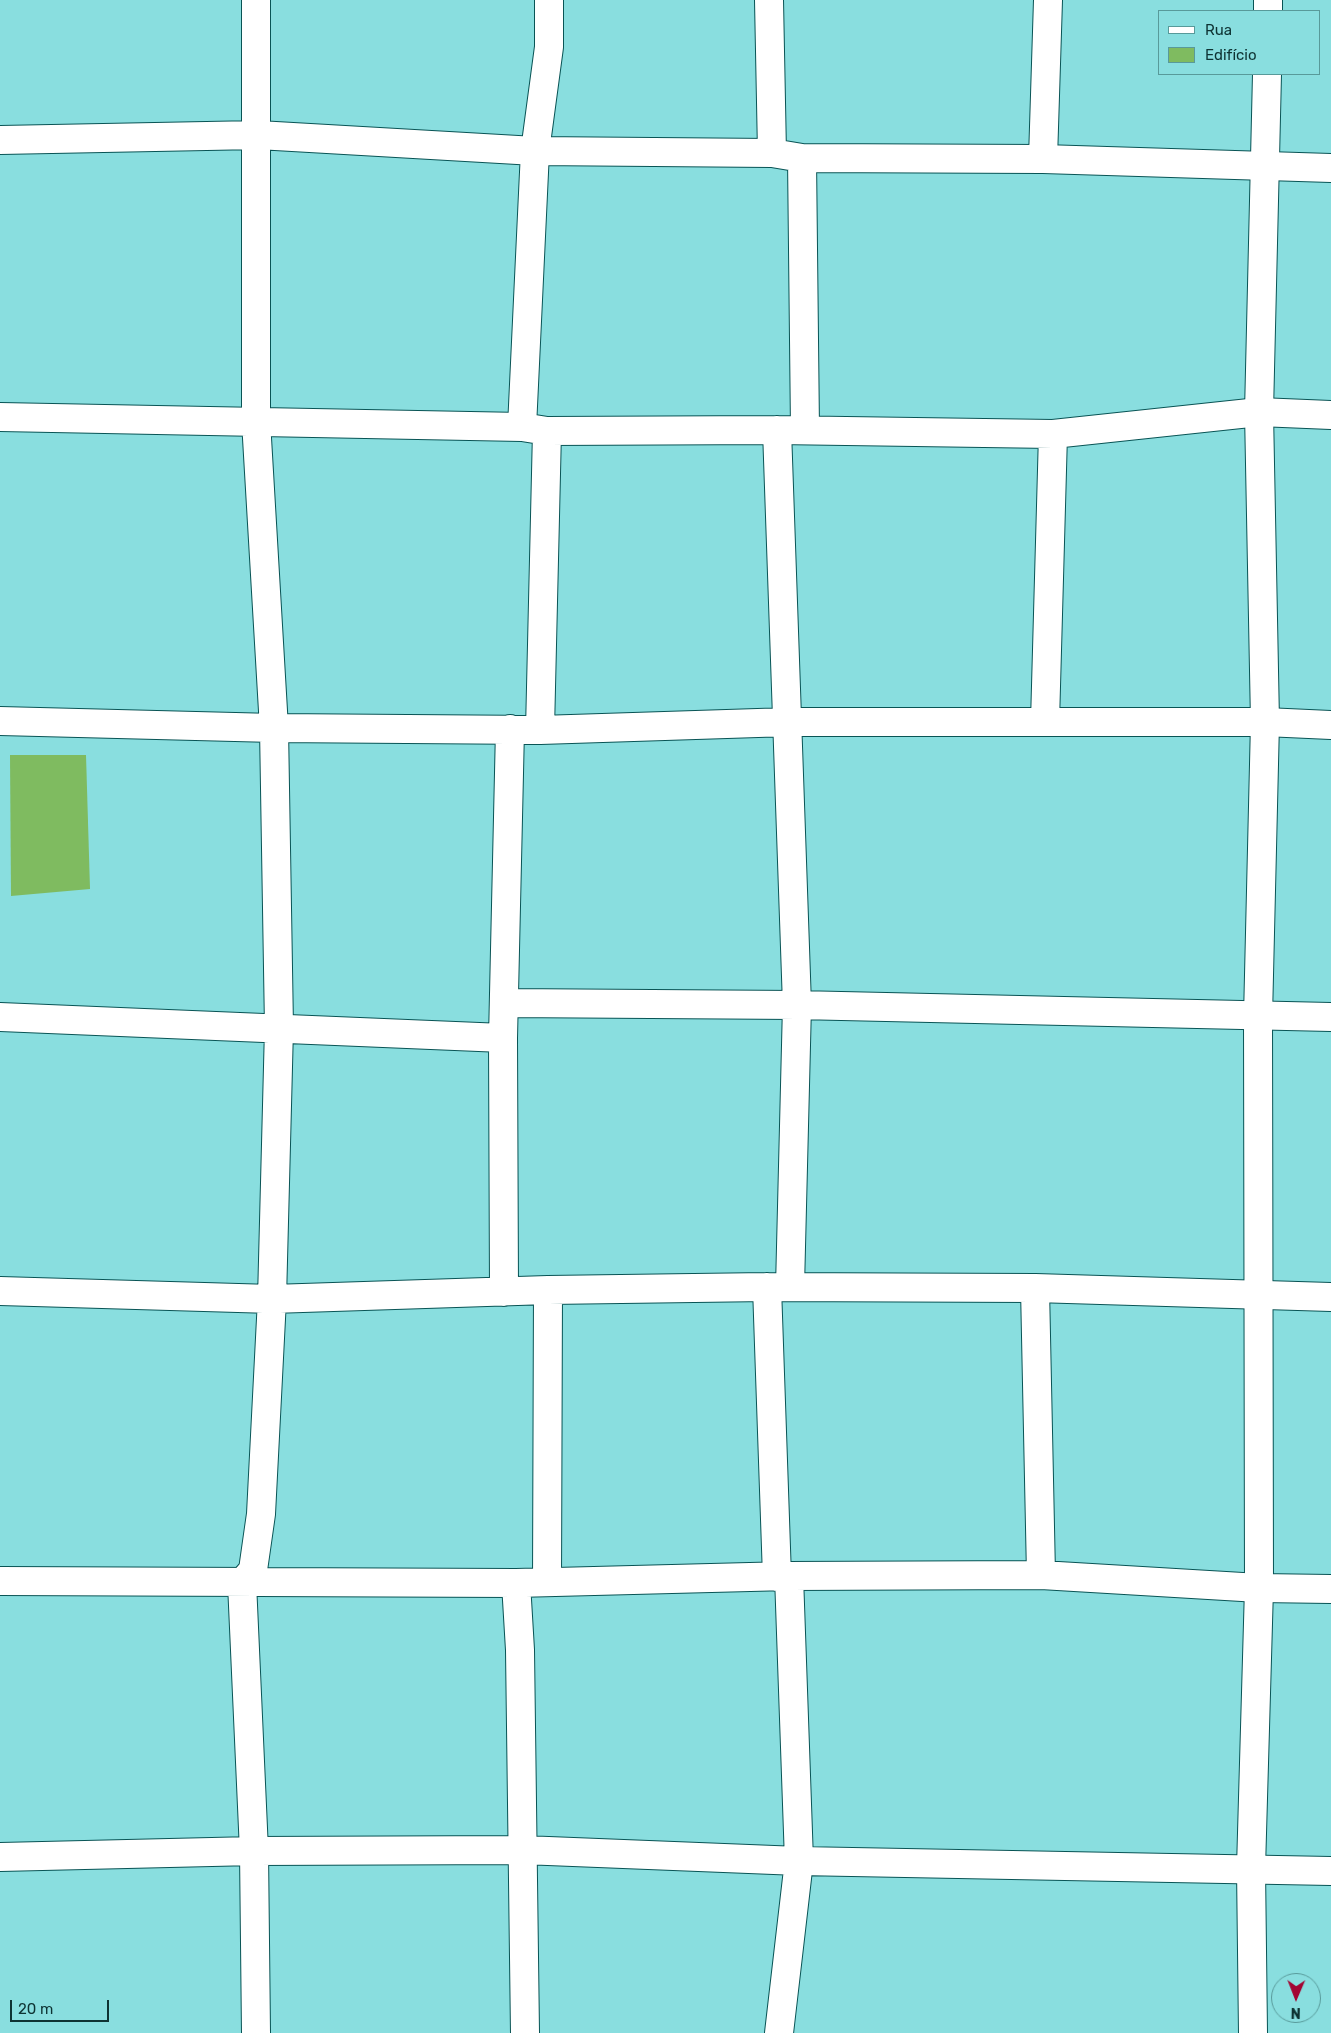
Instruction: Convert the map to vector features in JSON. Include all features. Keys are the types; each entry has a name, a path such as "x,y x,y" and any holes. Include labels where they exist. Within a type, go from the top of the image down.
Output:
{"street":[{"path":"256,0 258,135 256,421 274,728 279,1028 272,1299 260,1514 253,1570 242,1583 254,1851 256,2033"},
{"path":"540,730 535,429 535,151 549,47 549,0"},
{"path":"769,0 772,153"},
{"path":"1043,159 1048,0"},
{"path":"1253,2033 1251,1868 1259,1588 1260,1296 1258,1017 1265,722 1259,412 1267,75"},
{"path":"0,140 258,135 535,151 772,153 802,158 1043,159 1331,168"},
{"path":"802,158 805,430"},
{"path":"0,417 256,421 535,429 805,430 1053,434 1259,412 1331,415"},
{"path":"778,430 797,1005 779,1287 783,1576 799,1860 779,2033"},
{"path":"1045,722 1053,434"},
{"path":"0,721 274,728 510,728 540,730 789,722 1265,722 1331,725"},
{"path":"504,1292 504,1038 510,728"},
{"path":"506,1003 797,1005 1258,1017 1331,1017"},
{"path":"0,1017 504,1038"},
{"path":"0,1291 272,1299 548,1290 779,1287 1035,1288 1331,1297"},
{"path":"1035,1288 1041,1575"},
{"path":"547,1582 548,1290"},
{"path":"0,1581 242,1583 547,1582 783,1576 1041,1575 1259,1588 1331,1589"},
{"path":"516,1582 520,1650 525,2033"},
{"path":"0,1857 254,1851 523,1850 799,1860 1331,1870"}],"building":[{"path":"10,755 86,755 90,889 11,896"}]}
